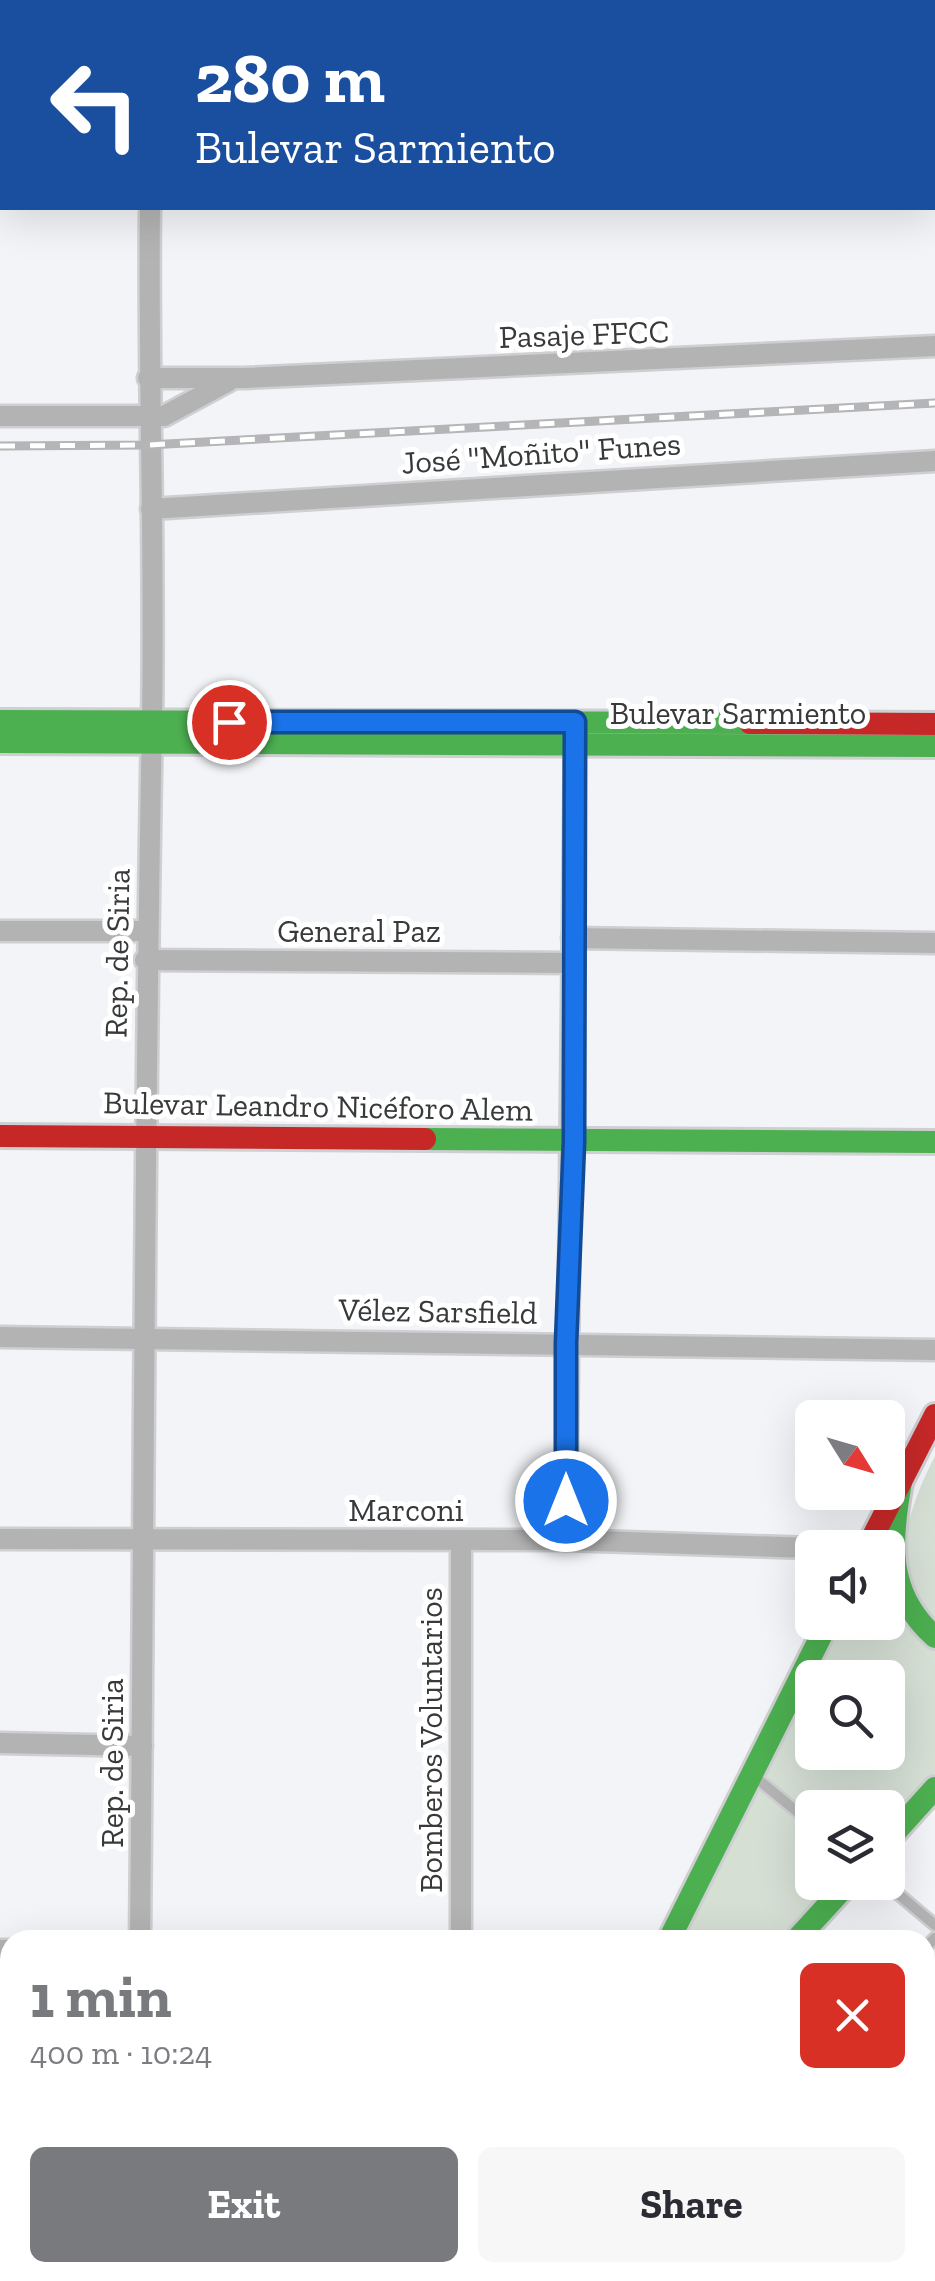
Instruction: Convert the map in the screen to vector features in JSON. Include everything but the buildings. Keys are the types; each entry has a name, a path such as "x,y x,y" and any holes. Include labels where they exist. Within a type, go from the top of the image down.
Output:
{"main road":[{"name":"Bulevar Sarmiento","path":"0,721 151,732 890,735 935,746"},
{"name":"Bulevar Sarmiento","path":"890,735 935,724"},
{"name":"Bulevar Sarmiento","path":"0,742 151,732"},
{"name":"Bulevar Leandro Nicéforo Alem","path":"0,1136 935,1142"},
{"path":"905,1474 935,1415"},
{"path":"896,1510 893,1569 910,1612 935,1637"},
{"path":"674,1930 819,1640"},
{"path":"905,1821 935,1788"},
{"path":"805,1930 833,1900"}],"street":[{"name":"Rep. de Siria","path":"140,1930 146,932 151,732 150,210"},
{"name":"Pasaje FFCC","path":"148,378 235,378 935,346"},
{"name":"Pasaje FFCC","path":"0,416 148,416 182,409 235,378"},
{"name":"José \"Moñito\" Funes","path":"152,509 935,461"},
{"path":"566,1540 566,1343 574,1142 571,963 575,734"},
{"path":"0,930 146,932"},
{"path":"572,938 935,943"},
{"name":"General Paz","path":"146,960 571,963"},
{"name":"Vélez Sarsfield","path":"0,1337 935,1350"},
{"name":"Marconi","path":"0,1538 566,1540 795,1547"},
{"name":"Bomberos Voluntarios","path":"461,1540 461,1930"},
{"path":"0,1743 142,1746"}],"lane":[{"path":"750,1773 795,1810"},
{"path":"905,1899 935,1924"}],"shaded area":[{"path":"935,1456 935,1622 919,1604 909,1584 905,1563 905,1541 917,1497"},
{"path":"905,1610 935,1650 935,1773 905,1807 905,1790 795,1790 795,1900 820,1900 793,1930 684,1930 795,1713 795,1770 905,1770 905,1660 823,1660 835,1640 905,1640"}],"railway":[{"path":"0,446 148,445 935,403"}],"traffic: fast":[{"path":"0,721 750,723"},
{"path":"0,742 935,746"},
{"path":"425,1139 935,1142"},
{"path":"897,1510 894,1546 900,1585 907,1603 935,1637"},
{"path":"674,1930 819,1640"},
{"path":"905,1821 935,1788"},
{"path":"805,1930 833,1900"}],"traffic: jam":[{"path":"750,723 935,724"},
{"path":"0,1136 425,1139"},
{"path":"876,1530 935,1415"}],"route":[{"path":"229,722 575,722 571,963 574,1142 566,1343 566,1501"}]}
